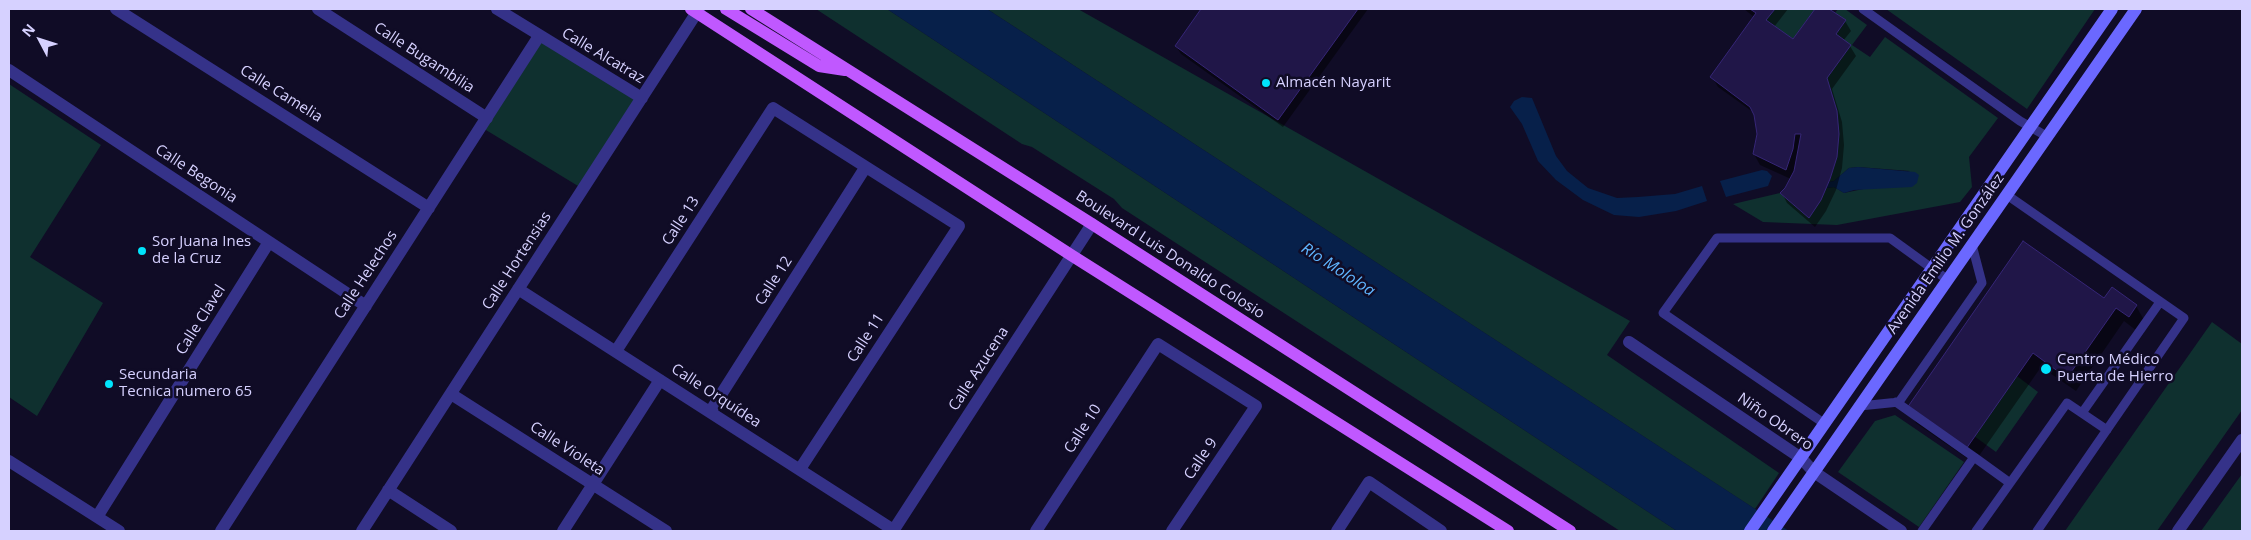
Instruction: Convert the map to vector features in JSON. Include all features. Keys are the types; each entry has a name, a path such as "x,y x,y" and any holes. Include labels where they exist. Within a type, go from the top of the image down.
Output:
{"main road":[{"path":"726,9 819,66 847,70"},
{"name":"Boulevard Luis Donaldo Colosio","path":"751,9 1092,224 1570,531"},
{"name":"Avenida Emilio M. González","path":"1750,531 2112,9"},
{"name":"Avenida Emilio M. González","path":"1773,531 2136,9"},
{"path":"698,10 1072,255 1508,531"}],"street":[{"name":"Calle Camelia","path":"116,9 429,208"},
{"name":"Calle Bugambilia","path":"318,9 487,118"},
{"name":"Calle Alcatraz","path":"497,9 642,98"},
{"name":"Calle Hortensias","path":"362,531 698,10"},
{"name":"Calle Helechos","path":"221,531 540,36"},
{"name":"Calle Begonia","path":"9,70 366,306"},
{"name":"Calle 13","path":"616,351 773,108 865,168"},
{"name":"Calle 11","path":"800,469 959,226 865,168"},
{"name":"Calle 12","path":"710,412 865,168"},
{"name":"Calle Azucena","path":"894,531 1092,224"},
{"name":"Calle Clavel","path":"97,517 269,242"},
{"name":"Calle Orquídea","path":"518,289 894,531"},
{"name":"Niño Obrero","path":"1629,342 1801,458 1814,472 1901,531"},
{"name":"Calle 10","path":"1036,531 1158,344 1256,406"},
{"path":"563,531 660,380"},
{"name":"Calle Violeta","path":"451,394 666,531"},
{"name":"Calle 9","path":"1172,531 1256,406"},
{"path":"2178,531 2242,440"},
{"path":"9,461 119,531"},
{"path":"1337,531 1369,482 1442,531"},
{"path":"388,490 451,531"}],"lane":[{"path":"1863,9 2020,121 2048,137"},
{"path":"2007,195 2184,318 2037,531"},
{"path":"1825,424 1663,313 1717,238 1890,238 1948,280"},
{"path":"1860,406 1899,402 1982,283 1972,245"},
{"path":"2082,413 2160,302"},
{"path":"1896,402 2010,483"},
{"path":"1976,531 2067,403 2107,430"},
{"path":"1922,531 1974,457"}],"green space":[{"path":"816,9 887,9 1677,531 1620,531 1122,208 1114,199 1032,147 1022,144"},
{"path":"987,9 1078,9 1630,321 1607,355 1779,473 1755,509"},
{"path":"1775,9 1815,9 1793,39 1766,20"},
{"path":"1838,9 1845,9 1867,25 1852,45 1870,57 1885,37 1998,118 1969,157 1972,187 1960,202 1837,225 1763,222 1733,204 1780,193 1809,218 1826,188 1834,187 1844,193 1863,189 1910,171 1849,168 1834,181 1829,182 1837,157 1837,111 1827,78 1836,34 1845,20 1835,13"},
{"path":"1886,9 2095,9 2027,109"},
{"path":"539,36 642,98 583,189 481,127"},
{"path":"9,84 101,145 30,257 103,303 37,416 9,397"},
{"path":"2212,322 2242,344 2242,410 2157,531 2065,531"},
{"path":"2017,376 2038,392 1996,452 1974,436"},
{"path":"1895,415 1964,462 1919,527 1838,472 1875,421"},
{"path":"2242,474 2242,531 2201,531"}],"water":[{"name":"Río Mololoa","path":"887,9 987,9 1789,531 1677,531"},
{"path":"1522,97 1532,98 1556,156 1567,171 1588,188 1617,198 1675,194 1702,186 1707,201 1676,211 1639,217 1614,215 1583,200 1556,180 1538,161 1522,124 1510,107 1514,101"},
{"path":"1858,167 1915,172 1919,175 1917,183 1912,187 1854,190 1844,193 1834,187 1826,188 1829,182 1834,181 1849,168"},
{"path":"1762,170 1767,171 1772,176 1768,186 1726,197 1720,181"}],"building":[{"name":"Almacén Nayarit","path":"1201,9 1358,9 1278,120 1175,46"},
{"path":"1750,9 1775,9 1766,20 1793,39 1815,9 1829,9 1846,20 1836,34 1851,45 1827,78 1837,111 1839,134 1837,157 1821,200 1809,218 1780,193 1785,188 1794,171 1801,134 1795,134 1793,149 1786,170 1753,154 1757,134 1754,115 1750,107 1710,77 1756,13"},
{"path":"2023,241 2104,298 2112,287 2137,305 2129,317 2116,308 2067,378 2033,353 1966,449 1907,408"}],"place":[{"name":"Almacén Nayarit","path":"1266,83"},
{"name":"Sor Juana Ines de la Cruz","path":"142,251"},
{"name":"Centro Médico Puerta de Hierro","path":"2046,369"},
{"name":"Secundaria Tecnica numero 65","path":"109,384"}]}
